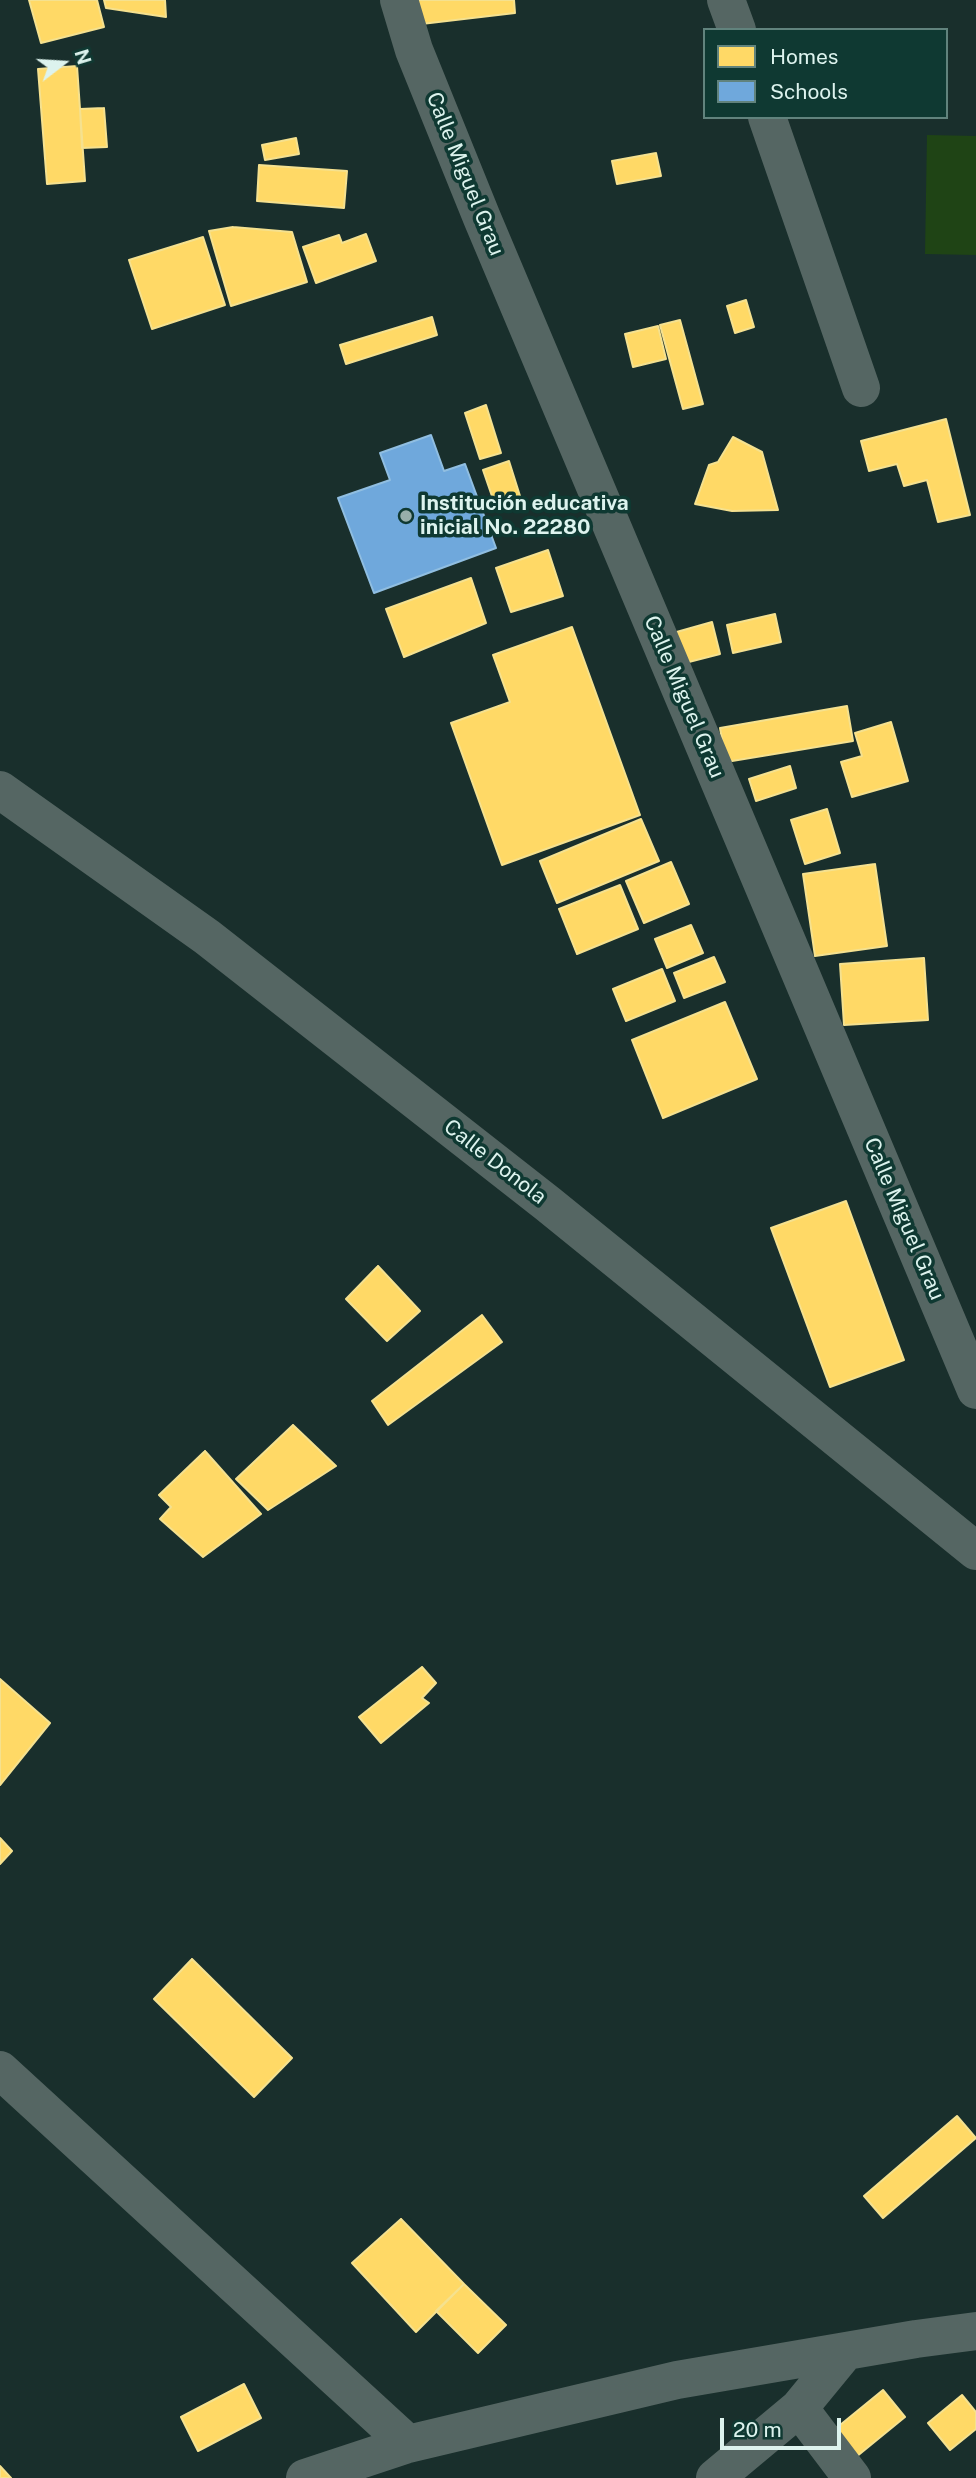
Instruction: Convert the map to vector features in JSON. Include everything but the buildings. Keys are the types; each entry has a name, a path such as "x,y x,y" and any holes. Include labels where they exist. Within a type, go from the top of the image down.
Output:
{"street":[{"name":"Calle Miguel Grau","path":"400,0 414,50 482,218 976,1390"},
{"path":"726,0 736,28"},
{"path":"768,119 861,387"},
{"name":"Calle Donola","path":"0,790 229,954 548,1203 976,1550"},
{"path":"0,2070 408,2444"},
{"path":"305,2478 408,2444 677,2380 976,2331"},
{"path":"715,2478 799,2408 845,2352"},
{"path":"799,2408 852,2478"}],"green space":[{"path":"927,135 976,136 976,255 925,254"}],"place":[{"name":"Institución educativa inicial No. 22280","path":"406,516"}]}
